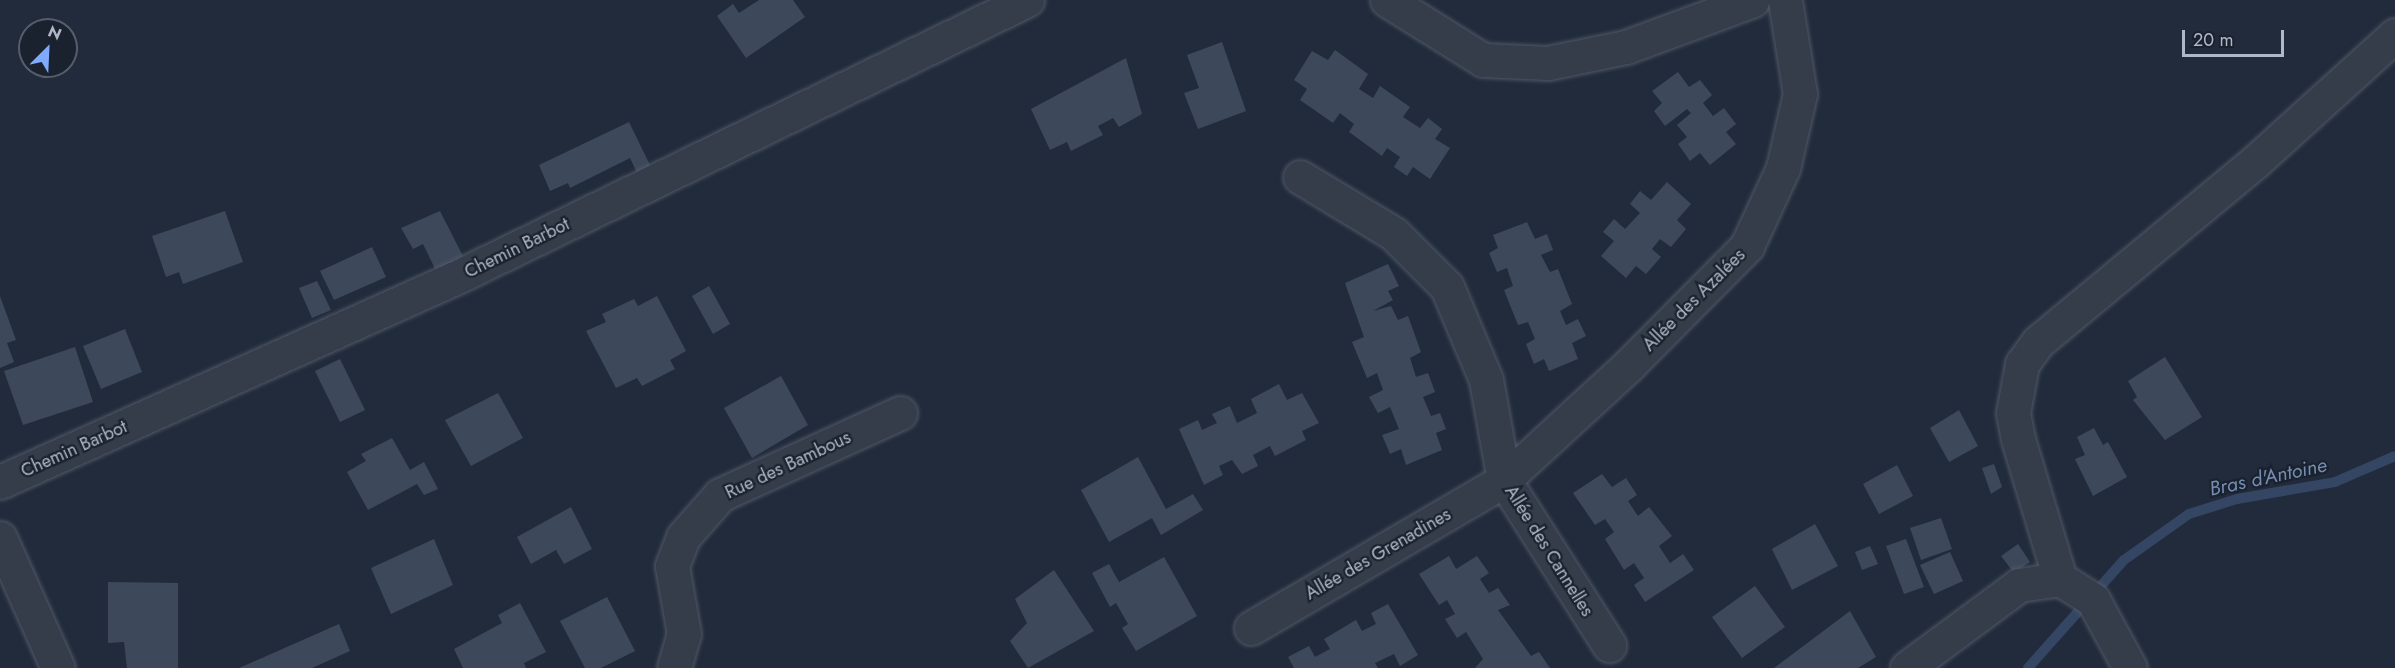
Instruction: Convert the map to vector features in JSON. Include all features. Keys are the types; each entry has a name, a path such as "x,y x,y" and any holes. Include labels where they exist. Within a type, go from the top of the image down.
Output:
{"street":[{"name":"Chemin Barbot","path":"0,482 457,277 1028,0"},
{"path":"1387,0 1483,60 1548,63 1626,47 1753,0"},
{"name":"Allée des Azalées","path":"1504,480 1629,366 1747,246 1784,168 1800,94 1785,0"},
{"path":"2130,668 2093,600 2060,579 2018,440 2013,413 2022,364 2038,342 2255,162 2395,35"},
{"name":"Allée des Cannelles","path":"1300,177 1394,234 1447,287 1486,380 1504,480 1609,645"},
{"name":"Rue des Bambous","path":"674,668 684,634 672,566 683,537 720,495 900,413"},
{"name":"Allée des Grenadines","path":"1251,628 1504,480"},
{"path":"0,538 58,668"},
{"path":"1907,668 2019,585 2060,579"}],"building":[{"path":"759,0 793,0 805,17 746,58 717,16 733,4 739,13"},
{"path":"1222,42 1246,111 1198,129 1184,93 1199,88 1187,55"},
{"path":"1335,50 1368,74 1359,89 1373,98 1380,86 1410,107 1403,117 1420,128 1428,118 1442,129 1435,139 1450,148 1430,179 1413,167 1407,176 1394,167 1400,157 1387,148 1382,156 1349,132 1354,124 1340,113 1333,123 1300,100 1307,89 1294,80 1312,51 1328,60"},
{"path":"1126,58 1142,114 1119,127 1113,118 1098,126 1103,135 1071,151 1067,142 1050,150 1031,109"},
{"path":"1678,72 1689,87 1700,80 1712,95 1703,103 1713,116 1724,108 1736,124 1726,132 1736,144 1710,165 1700,153 1690,161 1678,144 1687,137 1677,125 1691,113 1687,109 1665,126 1654,111 1662,103 1652,91"},
{"path":"629,122 651,167 637,173 630,158 570,188 568,183 550,191 539,165"},
{"path":"1667,182 1691,204 1677,220 1686,229 1671,247 1660,239 1652,249 1661,257 1646,274 1636,266 1626,278 1601,256 1614,241 1603,232 1614,219 1625,229 1640,213 1630,204 1640,191 1651,200"},
{"path":"225,211 243,262 183,284 179,272 166,277 152,236"},
{"path":"440,211 467,264 439,277 423,244 413,249 401,228"},
{"path":"1527,222 1535,239 1547,234 1553,250 1541,255 1550,272 1558,269 1572,304 1560,311 1566,325 1578,319 1586,336 1572,343 1578,359 1549,371 1544,359 1534,364 1526,344 1535,339 1528,322 1518,325 1504,290 1513,286 1507,268 1497,272 1489,253 1498,248 1493,235"},
{"path":"372,247 386,277 334,300 320,271"},
{"path":"1388,264 1399,286 1388,291 1393,300 1373,311 1391,306 1398,320 1408,316 1421,352 1410,358 1416,377 1428,373 1435,392 1423,397 1431,416 1440,413 1446,429 1436,433 1442,450 1406,465 1401,449 1390,454 1382,435 1399,429 1390,407 1378,413 1369,397 1383,390 1377,373 1367,378 1352,342 1364,337 1345,283"},
{"path":"317,281 331,310 312,318 299,288"},
{"path":"709,286 730,324 713,334 692,296"},
{"path":"0,296 16,340 7,343 14,362 0,368"},
{"path":"657,296 686,351 670,360 675,369 642,386 637,378 616,388 586,331 606,322 602,314 634,299 638,306"},
{"path":"125,329 142,372 101,389 83,346"},
{"path":"75,347 93,402 23,425 4,371"},
{"path":"2165,357 2202,417 2165,440 2133,400 2137,397 2128,381"},
{"path":"340,359 365,410 340,422 315,371"},
{"path":"781,376 808,425 752,458 724,408"},
{"path":"1279,384 1287,400 1302,393 1319,423 1302,431 1306,440 1275,456 1270,446 1253,455 1258,466 1242,474 1232,460 1219,466 1223,475 1204,485 1179,429 1198,420 1202,430 1217,423 1212,414 1230,406 1237,423 1257,413 1251,399"},
{"path":"498,393 523,438 471,466 445,420"},
{"path":"1959,410 1978,446 1949,462 1930,428"},
{"path":"2094,428 2103,445 2108,442 2127,477 2093,496 2075,459 2085,455 2077,437"},
{"path":"392,438 410,470 424,462 438,489 424,495 417,484 368,510 347,472 366,461 361,454"},
{"path":"1138,457 1166,509 1193,494 1203,510 1161,535 1152,518 1109,542 1081,490"},
{"path":"1994,464 2002,487 1991,494 1982,468"},
{"path":"1897,465 1913,496 1879,514 1863,484"},
{"path":"1602,474 1612,487 1626,478 1637,495 1628,501 1638,516 1649,507 1672,536 1659,546 1670,563 1683,554 1694,570 1645,602 1634,585 1644,578 1634,563 1624,570 1605,539 1614,532 1605,519 1595,525 1573,493"},
{"path":"571,507 592,549 564,564 556,550 531,564 517,537"},
{"path":"1941,518 1952,549 1921,560 1910,528"},
{"path":"1815,524 1838,566 1792,590 1772,549"},
{"path":"434,539 453,585 391,614 371,568"},
{"path":"1906,539 1924,587 1904,594 1886,546"},
{"path":"2018,544 2030,562 2014,573 2001,556"},
{"path":"1870,546 1878,564 1862,570 1855,552"},
{"path":"1950,552 1963,581 1934,594 1920,565"},
{"path":"1449,556 1456,569 1477,556 1489,573 1480,579 1489,593 1498,588 1510,605 1498,610 1531,656 1539,652 1550,668 1475,668 1483,659 1466,632 1457,638 1445,619 1455,614 1447,600 1439,605 1419,574"},
{"path":"1164,557 1197,616 1136,651 1122,628 1128,624 1116,603 1110,607 1092,573 1109,564 1119,582"},
{"path":"1054,570 1094,631 1028,668 1010,641 1027,623 1015,599"},
{"path":"108,582 178,583 178,668 127,668 124,642 108,643"},
{"path":"1755,586 1785,627 1742,658 1712,617"},
{"path":"607,597 635,651 601,668 585,668 560,621"},
{"path":"520,603 546,652 524,663 526,668 463,668 454,649 502,623 498,615"},
{"path":"1388,604 1418,655 1400,666 1394,654 1375,663 1378,668 1294,668 1288,657 1309,646 1315,657 1330,649 1324,639 1356,620 1362,631 1376,624 1371,613"},
{"path":"1850,611 1876,657 1858,668 1774,668"},
{"path":"339,624 350,651 312,668 239,668"}],"waterway":[{"name":"Bras d'Antoine","path":"2028,668 2124,560 2189,514 2237,499 2335,482 2395,456"}]}
